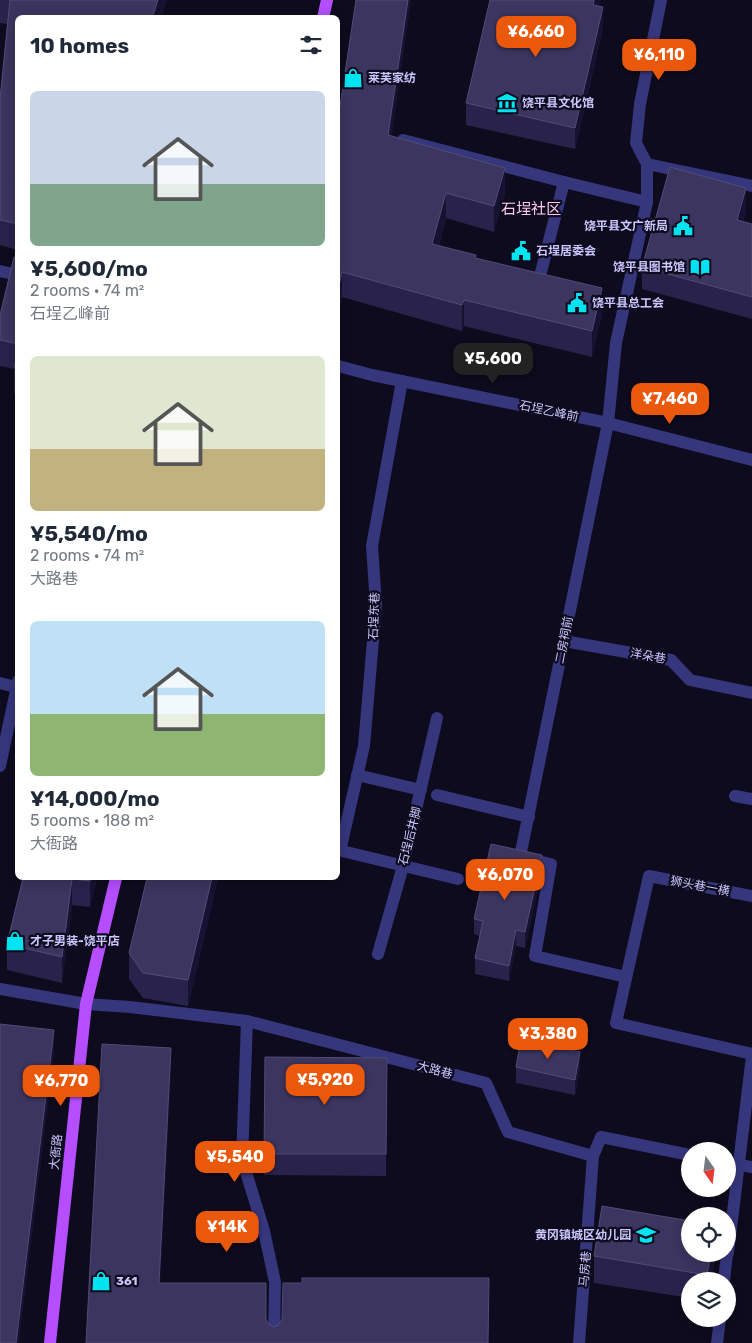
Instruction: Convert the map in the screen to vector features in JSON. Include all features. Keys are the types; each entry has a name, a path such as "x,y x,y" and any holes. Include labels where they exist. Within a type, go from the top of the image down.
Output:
{"main road":[{"path":"324,15 328,0"},
{"name":"大衙路","path":"50,1343 86,1004 116,880"}],"street":[{"path":"661,0 640,104 636,143 647,164 752,186"},
{"path":"403,140 647,202"},
{"name":"二房祠前","path":"626,977 535,956 552,864 520,857 608,423 616,343 647,202 647,164"},
{"path":"539,280 564,182"},
{"path":"0,271 15,274"},
{"name":"石埕乙峰前","path":"340,367 372,375 608,423 752,460"},
{"name":"石埕东巷","path":"340,847 364,746 376,605 372,546 402,381"},
{"name":"洋朵巷","path":"564,641 671,660 690,680 752,693"},
{"path":"0,683 15,684"},
{"path":"0,766 15,694"},
{"name":"石埕后井脚","path":"378,954 403,866 437,718"},
{"path":"357,775 421,790"},
{"path":"437,795 529,817"},
{"path":"735,796 752,799"},
{"path":"340,851 458,879"},
{"name":"狮头巷一横","path":"626,977 649,876 752,896"},
{"path":"626,977 616,1023 752,1055 736,1147"},
{"name":"大路巷","path":"0,989 86,1004 130,1007 247,1021 486,1084 508,1132 593,1156"},
{"path":"247,1021 242,1159 264,1231 275,1282 274,1343"},
{"name":"马房巷","path":"580,1343 593,1156 601,1137 681,1154"},
{"path":"736,1164 752,1167"},
{"path":"717,1343 719,1327"}],"building":[{"path":"10,0 158,0 153,15 15,15 15,223 0,220 0,99"},
{"path":"356,0 408,0 388,135 505,168 494,206 446,193 432,244 476,255 475,258 602,288 592,331 464,300 462,305 342,272 340,282 340,106"},
{"path":"490,0 594,0 593,5 603,7 575,128 466,103"},
{"name":"饶平县图书馆","path":"670,167 746,188 737,220 752,224 752,297 642,267"},
{"path":"15,257 15,343 0,340 0,315"},
{"path":"491,844 542,855 525,932 516,930 509,966 475,958 483,921 474,919"},
{"path":"23,880 72,880 62,957 7,944"},
{"path":"147,880 212,880 188,980 143,973 129,953"},
{"path":"0,1024 54,1030 16,1343 0,1343"},
{"path":"521,1039 580,1052 575,1080 516,1067"},
{"path":"102,1044 171,1048 159,1283 266,1283 266,1319 269,1325 274,1327 282,1319 283,1283 302,1283 302,1278 489,1278 488,1343 86,1343"},
{"path":"265,1057 387,1058 386,1154 264,1154"},
{"path":"602,1206 681,1219 681,1262 709,1262 708,1272 689,1272 594,1256"}],"place":[{"name":"莱芙家纺","path":"353,78"},
{"name":"饶平县文化馆","path":"507,103"},
{"name":"饶平县文广新局","path":"683,226"},
{"name":"石埕居委会","path":"521,251"},
{"name":"饶平县图书馆","path":"700,267"},
{"name":"饶平县总工会","path":"577,303"},
{"name":"才子男装-饶平店","path":"15,941"},
{"name":"黄冈镇城区幼儿园","path":"646,1235"},
{"name":"361","path":"101,1281"}],"district":[{"name":"石埕社区","path":"531,209"}]}
